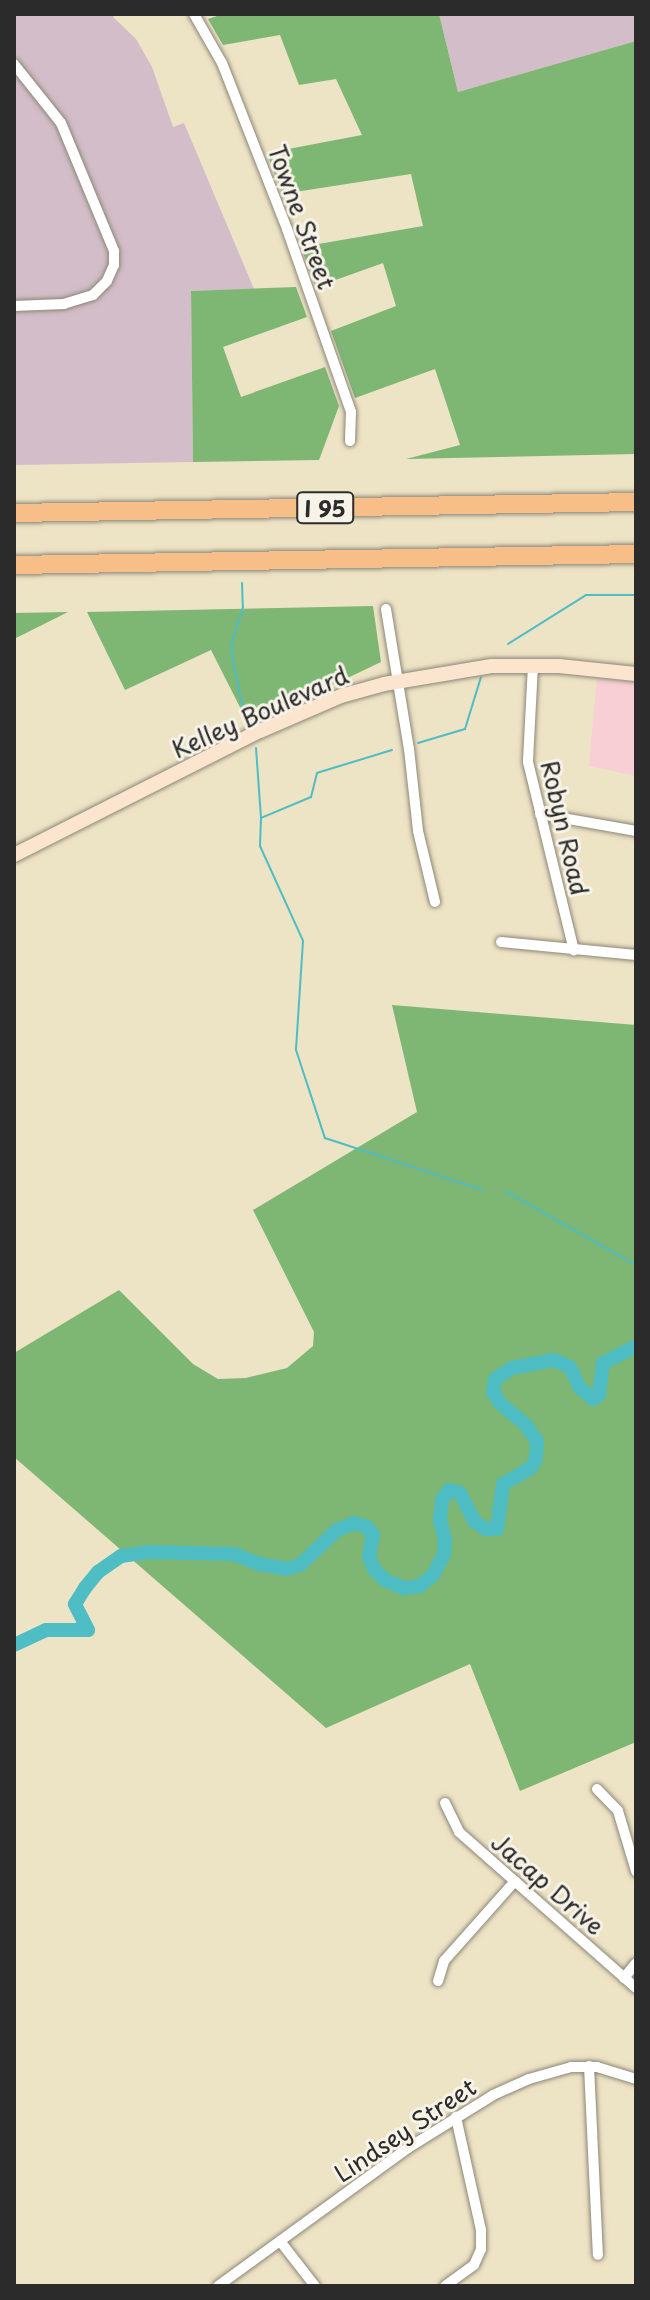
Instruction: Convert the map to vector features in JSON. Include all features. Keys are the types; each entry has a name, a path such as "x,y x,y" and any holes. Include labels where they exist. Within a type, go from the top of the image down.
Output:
{"highway":[{"name":"I 95","path":"14,513 636,502"},
{"name":"I 95","path":"14,565 636,554"}],"main road":[{"name":"Kelley Boulevard","path":"14,855 260,731 341,696 396,681 457,670 533,665 636,674"}],"street":[{"name":"Towne Street","path":"194,14 222,63 287,229 351,412 350,441"},
{"path":"14,64 61,123 114,251 114,265 107,281 93,295 64,304 14,306"},
{"path":"386,609 409,749 418,831 435,902"},
{"name":"Robyn Road","path":"533,665 527,748 574,950"},
{"path":"540,814 636,831"},
{"path":"501,942 636,955"},
{"path":"597,1789 618,1811 636,1871"},
{"name":"Jacap Drive","path":"445,1803 455,1827 636,1988"},
{"path":"438,1981 444,1961 515,1881"},
{"path":"624,1978 636,1963"},
{"path":"589,2066 598,2255"},
{"name":"Lindsey Street","path":"218,2286 456,2117 529,2079 565,2068 589,2066 636,2079"},
{"path":"445,2286 474,2265 481,2249 481,2230 456,2117"},
{"path":"280,2241 315,2286"}],"shaded area":[{"path":"14,14 116,14 113,17 136,39 152,67 173,127 184,123 254,289 191,291 193,462 14,465"},
{"path":"439,14 636,14 636,41 458,92"},
{"path":"597,678 636,682 636,776 589,766"}],"green space":[{"path":"223,14 439,14 458,92 636,41 636,454 406,459 460,445 435,369 355,398 331,331 396,306 383,263 316,287 301,247 423,226 411,174 282,194 267,153 362,135 336,79 299,85 280,35 223,45 208,19"},
{"path":"296,287 307,317 223,347 241,397 325,367 339,406 319,460 193,462 191,291"},
{"path":"373,606 381,662 249,725 211,650 125,690 87,612"},
{"path":"68,612 14,639 14,613"},
{"path":"392,1005 636,1025 636,1742 520,1791 470,1664 326,1728 14,1457 14,1353 119,1290 193,1364 218,1379 246,1378 287,1368 313,1346 314,1332 253,1210 417,1112"}],"waterway":[{"path":"242,583 243,607 232,643 232,656 246,723"},
{"path":"508,644 586,595 636,595"},
{"path":"418,743 465,729 481,677"},
{"path":"256,748 261,818"},
{"path":"392,750 317,773 311,797 261,818 260,846 303,941 296,1050 325,1138 483,1190"},
{"path":"505,1191 636,1265"},
{"path":"14,1645 46,1630 88,1630 75,1604 98,1572 121,1556 151,1552 234,1554 259,1564 286,1569 300,1565 337,1530 354,1523 367,1527 373,1535 369,1556 374,1569 385,1580 404,1588 420,1586 433,1575 444,1554 445,1540 440,1520 442,1500 449,1490 460,1493 474,1521 486,1529 497,1529 503,1484 531,1468 536,1458 537,1441 526,1425 500,1403 493,1392 495,1379 512,1368 554,1360 570,1367 580,1388 593,1399 599,1395 603,1363 636,1346"}]}
